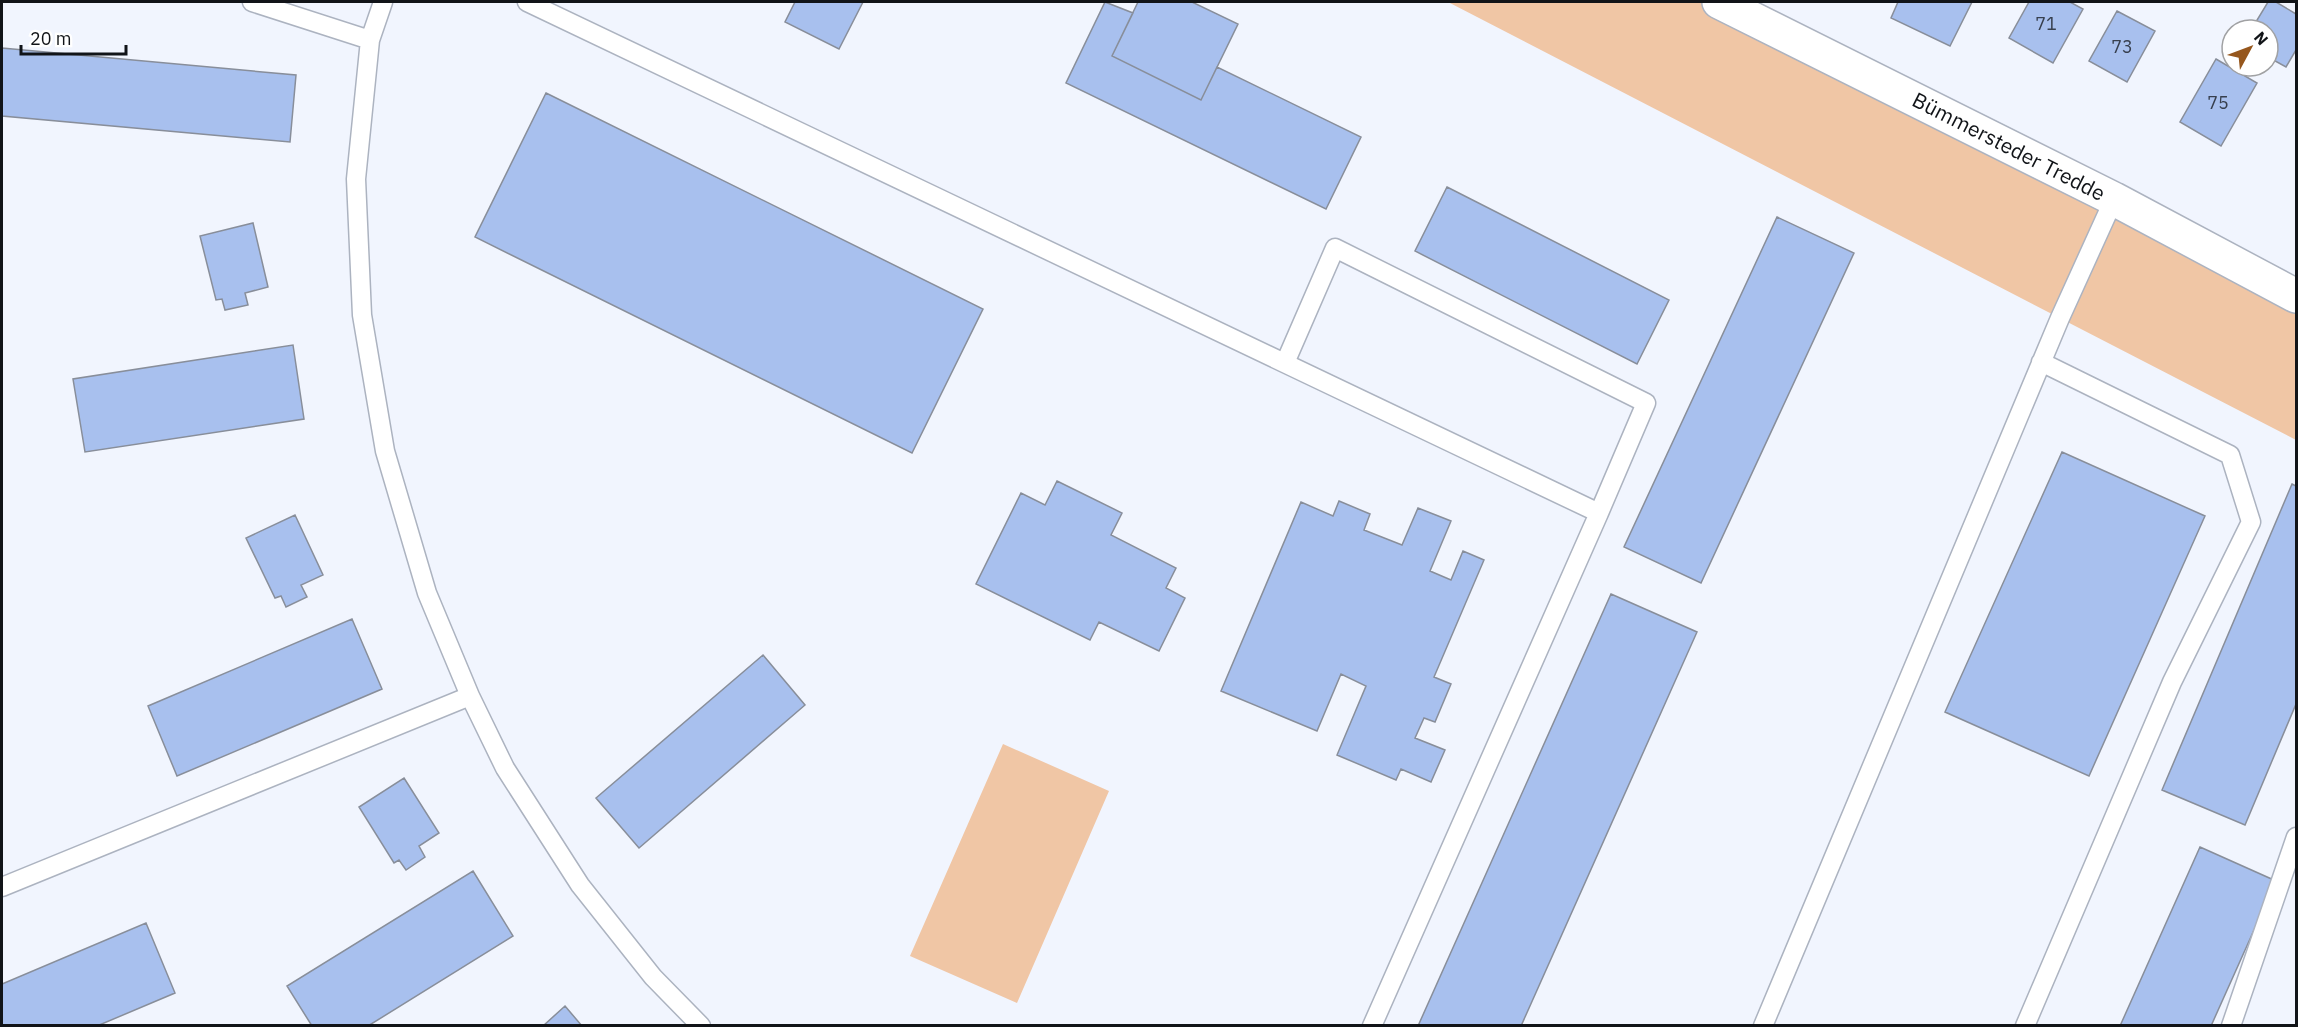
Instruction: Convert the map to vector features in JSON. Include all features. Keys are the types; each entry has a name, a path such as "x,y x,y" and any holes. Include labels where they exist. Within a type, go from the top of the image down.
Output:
{"street":[{"name":"Bümmersteder Tredde","path":"1719,2 2114,199 2296,296"}],"lane":[{"path":"252,2 370,40"},
{"path":"383,2 370,40 356,179 362,315 385,451 427,593 470,696 505,768 580,885 653,977 701,1026"},
{"path":"527,2 1599,513"},
{"path":"1763,1026 2041,362 2114,199"},
{"path":"1286,363 1335,248 1646,403 1372,1026"},
{"path":"2025,1026 2172,682 2251,522 2229,455 2041,362"},
{"path":"2,887 470,696"},
{"path":"2231,1026 2296,837"}],"shaded area":[{"path":"1448,2 1719,2 2296,296 2296,440"},
{"path":"1003,744 1109,791 1017,1003 910,956"}],"building":[{"path":"795,2 863,2 839,49 785,22"},
{"path":"1105,2 1133,13 1112,56 1201,100 1217,67 1361,137 1326,209 1066,83"},
{"path":"1138,2 1192,2 1238,24 1201,100 1112,56"},
{"path":"1898,2 1972,2 1950,46 1891,18"},
{"path":"2029,2 2070,2 2083,9 2053,63 2009,38"},
{"path":"2268,2 2276,2 2296,14 2296,50 2286,67 2280,64 2280,18 2258,18"},
{"path":"2117,11 2155,31 2127,82 2089,61"},
{"path":"2,48 296,75 290,142 2,116"},
{"path":"2216,59 2220,61 2220,78 2248,78 2257,83 2221,146 2180,122"},
{"path":"546,93 983,309 912,453 475,237"},
{"path":"1447,187 1669,300 1637,364 1415,251"},
{"path":"1777,217 1854,253 1701,583 1624,547"},
{"path":"253,223 268,287 245,293 248,305 225,310 222,299 216,300 200,236"},
{"path":"293,345 304,419 85,452 73,379"},
{"path":"2062,452 2205,516 2089,776 1945,712"},
{"path":"1057,481 1122,513 1111,535 1176,568 1166,588 1185,598 1159,651 1099,622 1090,640 976,584 1021,493 1045,505"},
{"path":"2292,484 2296,486 2296,704 2245,825 2162,790"},
{"path":"1339,501 1370,514 1364,530 1402,545 1418,508 1451,521 1430,571 1451,580 1463,551 1484,560 1434,677 1451,684 1435,722 1424,718 1415,738 1445,750 1431,782 1401,769 1396,780 1337,755 1366,686 1341,674 1317,731 1221,691 1301,502 1333,516"},
{"path":"295,515 323,575 301,585 307,597 286,607 281,596 275,598 246,538"},
{"path":"1611,594 1697,632 1521,1026 1418,1026"},
{"path":"352,619 382,689 177,776 148,706"},
{"path":"763,655 805,705 639,848 596,798"},
{"path":"404,778 439,833 419,846 425,857 406,870 399,860 394,863 359,807"},
{"path":"2200,847 2276,881 2211,1026 2120,1026"},
{"path":"473,871 513,936 368,1026 312,1026 287,986"},
{"path":"146,923 175,993 97,1026 2,1026 2,984"},
{"path":"565,1006 582,1026 543,1026"}]}
